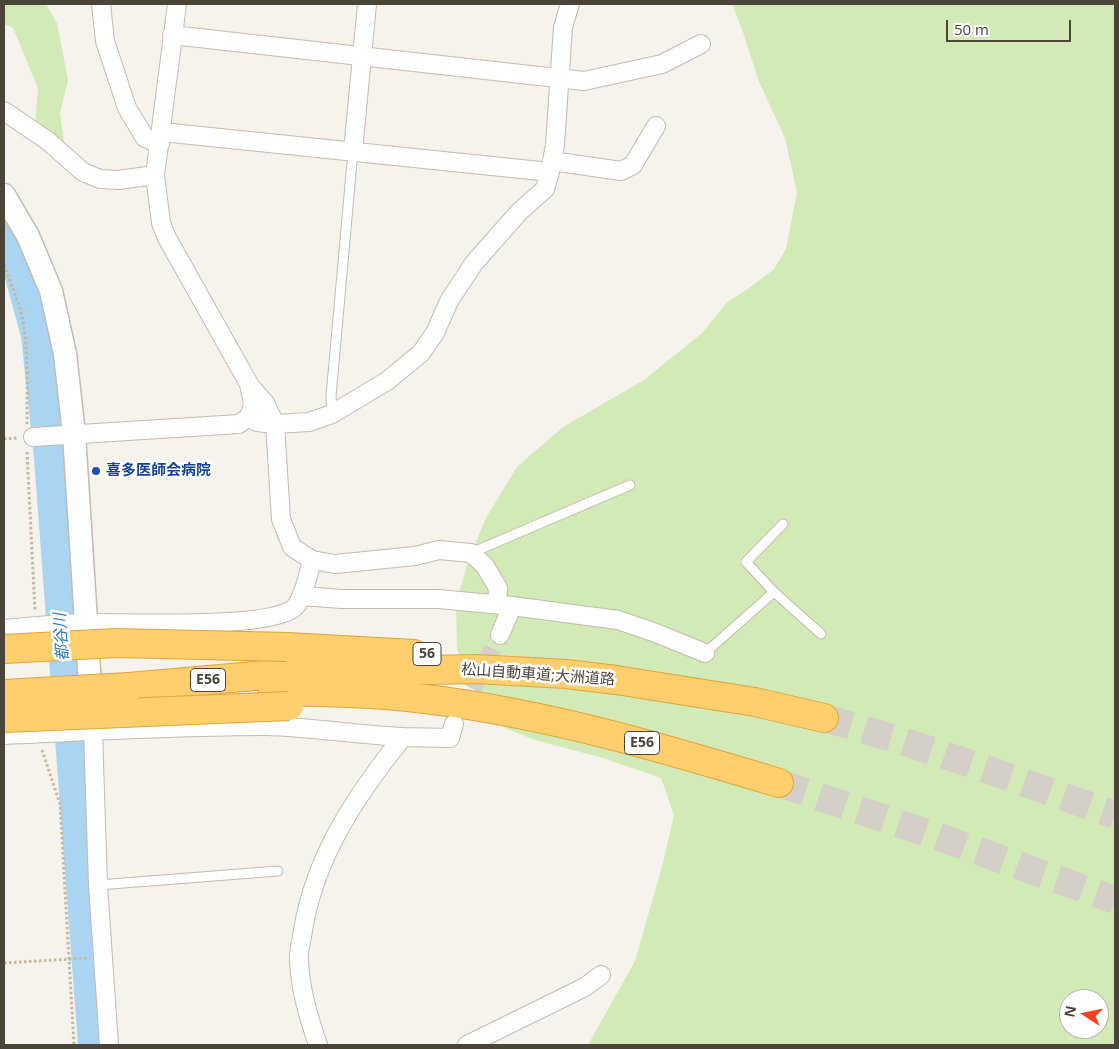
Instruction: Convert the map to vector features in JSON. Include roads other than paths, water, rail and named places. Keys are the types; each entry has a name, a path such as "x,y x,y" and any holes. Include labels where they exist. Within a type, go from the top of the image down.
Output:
{"highway":[{"path":"4,649 116,643 288,679"},
{"name":"松山自動車道;大洲道路","path":"288,679 490,658 566,674 755,702 824,718"},
{"path":"4,718 288,679"},
{"name":"E56","path":"4,694 288,679 389,707 503,712 616,736 691,756 779,783"}],"street":[{"path":"101,4 105,42 127,108 145,138 622,171 633,165 656,126"},
{"path":"177,4 155,175 161,223 167,238 249,384 265,403 275,424 281,519 292,547 312,560 334,564 415,556 439,550 471,553 486,566 505,605 500,635"},
{"path":"353,151 367,4"},
{"path":"249,417 257,422 275,424 309,422 332,414 387,381 421,353 435,333 449,301 474,263 520,211 545,189 551,166 563,27 570,4"},
{"path":"172,34 584,81 662,64 701,44"},
{"path":"4,111 48,141 83,172 100,179 118,180 155,175"},
{"path":"4,195 28,236 51,291 65,354 68,434 94,731 98,885 109,1045"},
{"path":"29,438 239,424 249,417 253,404 249,384"},
{"path":"4,629 86,623 245,622 274,617 295,607 301,596 312,560"},
{"path":"301,596 342,599 439,599 505,605 618,620 704,653"},
{"path":"4,735 267,726 319,728 353,734 450,738 454,724"},
{"path":"318,1045 305,1006 298,959 305,916 320,866 340,826 365,787 403,737"},
{"path":"467,1045 585,987 601,975"}],"lane":[{"path":"332,414 331,396 353,151"},
{"path":"471,553 630,485"},
{"path":"783,524 746,562 774,592 821,634"},
{"path":"704,653 774,592"},
{"path":"98,885 278,871"}],"waterway":[{"name":"都谷川","path":"4,234 12,247 36,335 49,458 93,1045"}],"tunnel":[{"path":"460,713 500,635"},
{"path":"824,718 1007,776 1115,815"},
{"path":"779,783 939,837 1115,900"}],"place":[{"name":"喜多医師会病院","path":"96,471"}]}
